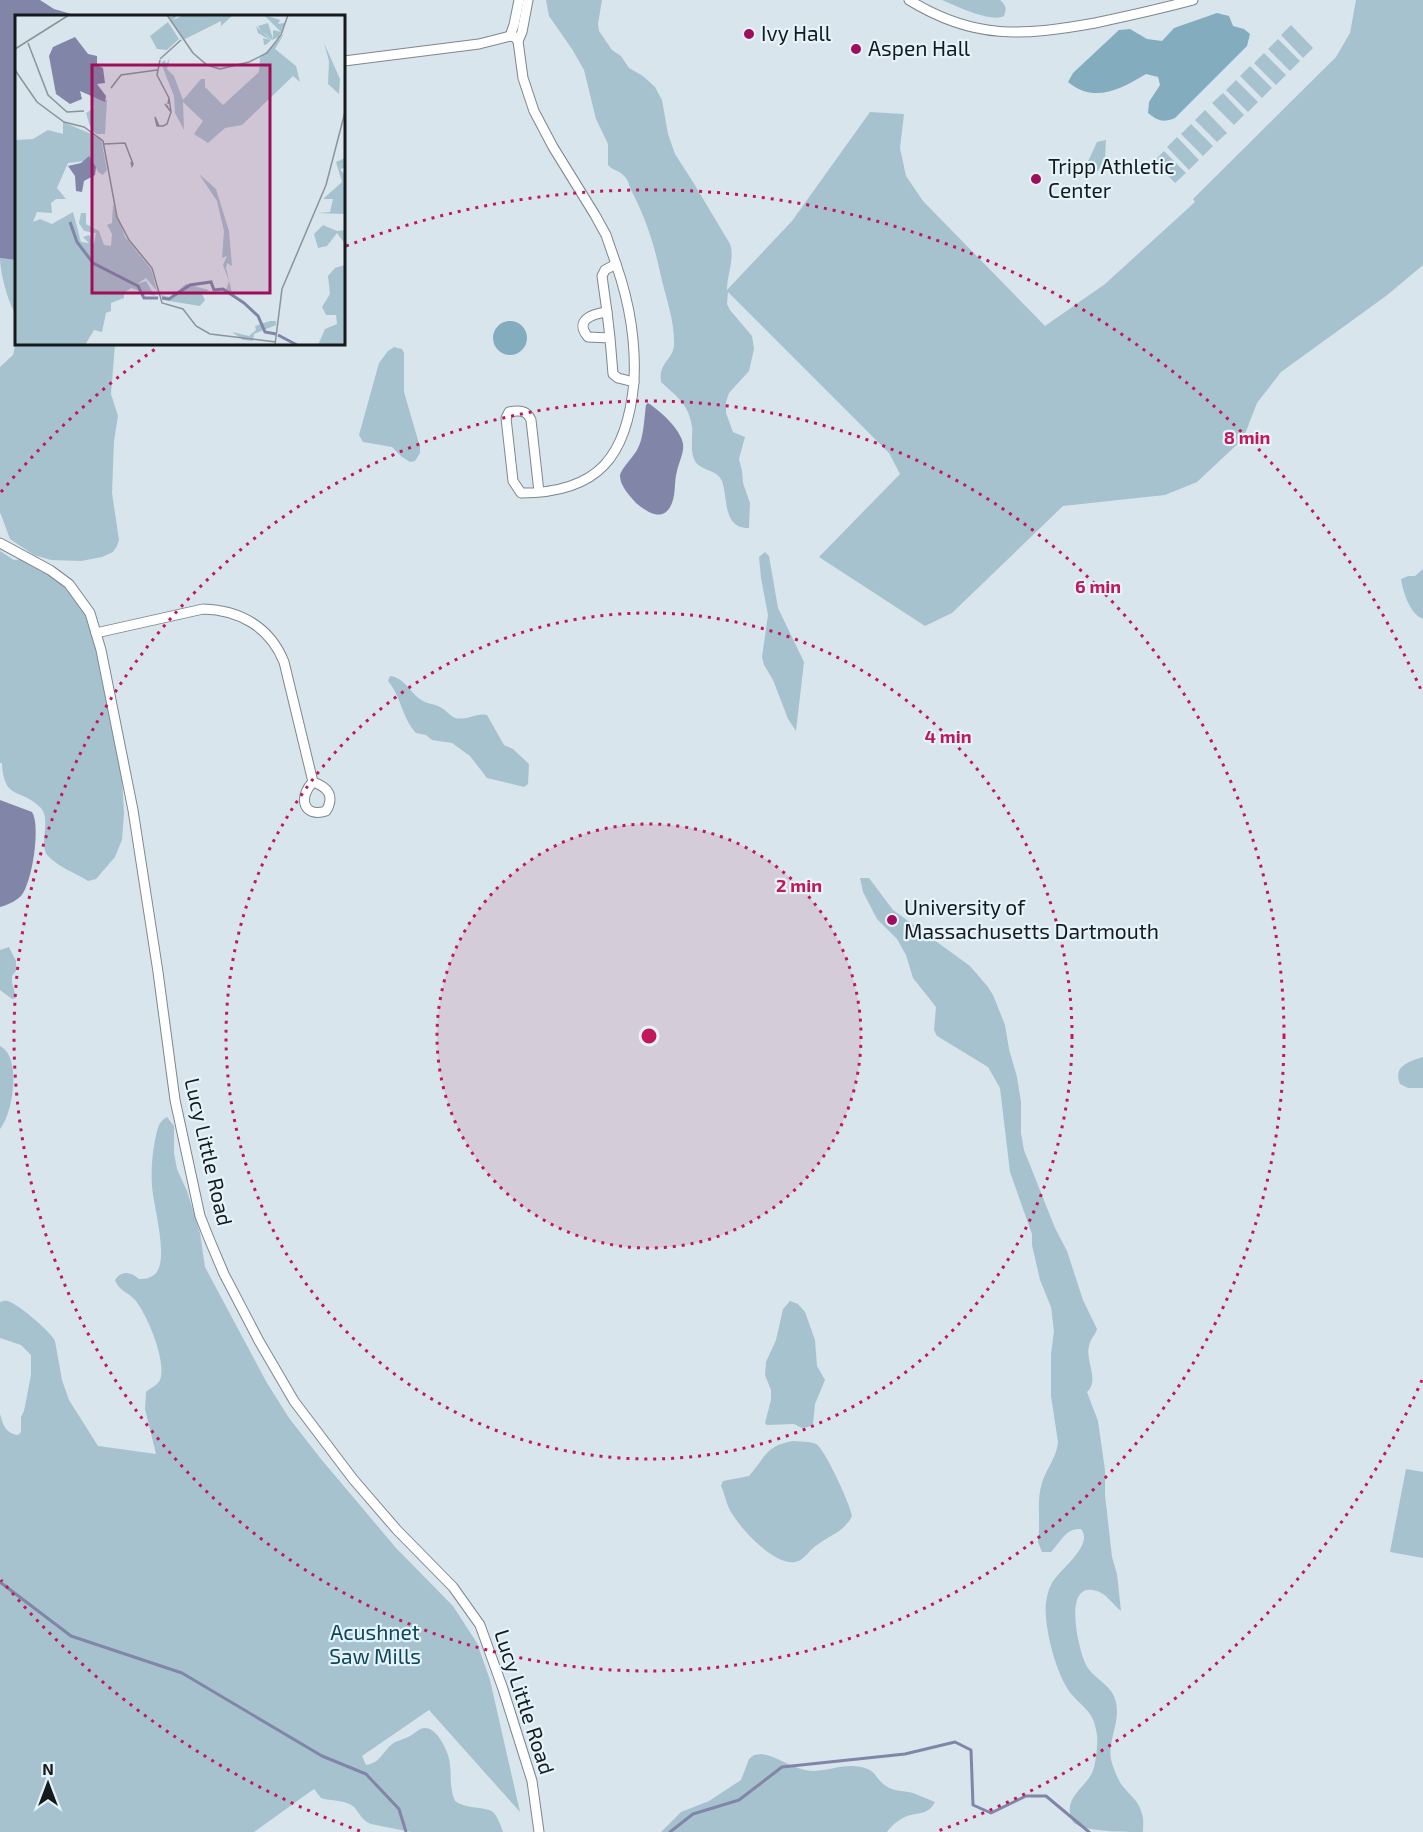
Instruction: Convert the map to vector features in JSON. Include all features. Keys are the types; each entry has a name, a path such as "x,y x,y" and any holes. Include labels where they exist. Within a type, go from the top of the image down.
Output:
{"street":[{"path":"519,0 514,38 523,78 534,111 606,236 628,306 633,350 634,382 624,433 608,462 584,481 568,487 539,492 521,493 513,481 506,426 509,412 523,411 531,420 539,492"},
{"path":"514,38 528,0"},
{"path":"909,0 935,14 961,24 993,32 1024,33 1113,19 1193,0"},
{"path":"345,61 514,38"},
{"path":"616,264 605,270 602,276 613,374 634,382"},
{"path":"607,312 593,314 586,318 583,331 588,337 610,338"},
{"name":"Lucy Little Road","path":"0,543 50,570 69,584 90,613 133,810 176,1100 200,1216 224,1274 258,1341 294,1401 353,1479 397,1530 453,1587 480,1625 532,1781 539,1832"},
{"path":"96,633 203,609 233,614 261,627 279,648 284,662 313,782"}],"green space":[{"path":"546,0 602,0 599,31 612,50 621,56 629,68 643,76 655,87 662,100 668,134 675,154 730,244 732,255 727,290 792,221 870,112 904,114 900,148 906,176 923,201 1045,326 1105,284 1195,202 1193,199 1336,57 1350,33 1356,0 1423,0 1423,265 1386,296 1281,372 1257,403 1243,439 1197,482 1165,495 1063,506 952,613 925,626 819,557 900,474 889,453 728,292 727,304 752,336 754,349 749,371 729,393 726,402 726,413 733,432 745,437 739,459 743,483 750,503 749,528 740,527 730,518 724,487 719,477 696,463 692,451 692,427 688,412 681,401 661,382 662,370 673,350 674,336 652,241 627,180 608,165 608,144 596,119 584,70 549,16"},
{"path":"942,0 1000,0 1005,5 1004,16 998,18 973,13"},
{"path":"1291,25 1313,48 1303,58 1281,35"},
{"path":"1278,39 1300,61 1290,71 1268,49"},
{"path":"1264,53 1286,75 1276,85 1254,63"},
{"path":"1250,66 1272,88 1262,98 1240,76"},
{"path":"1236,80 1258,102 1248,112 1226,90"},
{"path":"1223,93 1244,115 1234,125 1212,103"},
{"path":"1205,110 1227,133 1217,142 1195,120"},
{"path":"1191,124 1213,146 1203,156 1181,134"},
{"path":"1177,137 1199,160 1189,170 1167,147"},
{"path":"1106,140 1105,158 1098,171 1085,168 1097,142"},
{"path":"1164,151 1186,173 1175,183 1154,161"},
{"path":"0,258 15,260 15,312 10,303 1,271"},
{"path":"15,345 115,345 111,394 118,416 114,441 112,493 119,540 113,552 102,557 81,561 51,560 34,555 10,539 0,512 0,367 13,355"},
{"path":"394,347 402,349 404,353 404,392 420,447 420,453 415,461 410,462 392,447 363,442 359,435 379,363"},
{"path":"0,551 14,560 22,559 33,567 42,569 79,597 93,631 122,777 124,814 122,840 115,857 96,879 88,881 49,857 44,846 44,813 34,802 10,789 3,775 2,763 0,763"},
{"path":"765,552 769,556 778,608 804,662 796,731 788,719 762,657 768,615 759,557"},
{"path":"1423,569 1423,619 1411,608 1401,579 1415,576"},
{"path":"390,676 404,683 423,701 442,708 455,718 487,715 504,745 513,749 529,764 528,784 524,787 487,778 470,756 452,743 432,740 426,735 416,733 388,681"},
{"path":"860,878 869,878 893,910 970,966 993,995 1005,1025 1017,1077 1024,1150 1055,1228 1067,1251 1083,1300 1097,1329 1090,1341 1088,1352 1092,1382 1087,1392 1098,1421 1105,1470 1105,1495 1112,1557 1117,1574 1121,1611 1101,1592 1086,1590 1079,1596 1075,1618 1086,1665 1114,1696 1117,1714 1110,1755 1121,1784 1141,1809 1143,1832 1085,1828 1073,1822 1070,1814 1074,1796 1093,1771 1097,1735 1092,1717 1068,1689 1057,1666 1049,1638 1046,1602 1051,1585 1074,1558 1083,1543 1084,1536 1081,1529 1071,1531 1051,1552 1042,1552 1038,1542 1040,1490 1056,1453 1058,1442 1051,1396 1051,1354 1054,1331 1051,1307 1040,1280 1032,1245 1032,1234 1010,1172 1000,1088 988,1067 937,1036 934,1030 936,1007 913,978 906,955 897,939 877,919 863,892"},
{"path":"9,947 16,961 16,971 12,976 12,982 16,998 12,999 0,990 0,950"},
{"path":"0,1046 7,1052 11,1061 13,1086 9,1111 0,1129"},
{"path":"1423,1057 1423,1088 1408,1088 1400,1084 1398,1078 1400,1069 1407,1063"},
{"name":"Acushnet Saw Mills","path":"167,1117 174,1126 174,1153 177,1169 187,1191 200,1233 205,1267 267,1383 289,1418 321,1459 396,1548 453,1606 477,1643 490,1680 520,1812 429,1710 362,1756 366,1765 378,1760 394,1742 424,1728 428,1729 439,1738 448,1755 455,1801 465,1806 491,1811 497,1817 503,1832 411,1832 371,1824 363,1819 351,1805 321,1798 314,1789 254,1832 0,1832 0,1414 8,1431 18,1435 21,1432 21,1417 31,1375 31,1355 21,1345 0,1338 0,1302 8,1301 20,1308 41,1325 55,1341 62,1380 69,1400 98,1446 156,1454 145,1409 146,1392 160,1380 161,1361 155,1338 140,1307 119,1287 115,1280 127,1273 139,1279 148,1278 156,1273 160,1266 161,1244 152,1186 152,1163 158,1127"},
{"path":"790,1301 798,1304 805,1312 815,1340 817,1366 825,1380 815,1404 813,1424 802,1428 794,1424 767,1425 765,1423 771,1400 771,1390 765,1375 766,1362 776,1340 783,1309"},
{"path":"793,1441 814,1443 820,1448 837,1478 852,1516 841,1530 814,1547 802,1559 787,1562 768,1552 742,1528 728,1506 721,1486 723,1481 749,1476 771,1449"},
{"path":"1406,1469 1423,1472 1423,1558 1390,1552"},
{"path":"762,1754 794,1767 812,1771 853,1766 866,1768 889,1788 913,1793 935,1802 927,1811 900,1819 887,1832 661,1832 681,1812 709,1801 741,1780 749,1759 754,1755"}],"shaded area":[{"path":"0,0 40,0 54,9 75,15 15,15 15,260 0,258"},
{"path":"1217,13 1229,16 1233,26 1244,29 1250,34 1247,46 1175,118 1161,120 1148,113 1149,102 1160,85 1158,77 1146,74 1117,89 1098,93 1078,89 1068,82 1073,73 1119,30 1130,29 1147,39 1162,41 1174,28"},
{"path":"510,321 522,326 527,338 522,350 510,355 498,350 493,338 498,326"},
{"path":"648,403 672,424 683,444 672,503 665,513 660,514 651,513 636,503 620,480 622,470 639,445"},
{"path":"0,800 32,812 36,829 32,867 25,889 17,900 0,907"}],"waterway":[{"path":"0,1582 71,1636 182,1673 322,1756 366,1774 399,1809 406,1832"},
{"path":"670,1832 693,1814 739,1800 782,1767 905,1754 955,1742 971,1750 973,1805 991,1813 1026,1796 1046,1796 1089,1832"}],"place":[{"name":"Ivy Hall","path":"749,34"},
{"name":"Aspen Hall","path":"856,49"},
{"name":"Tripp Athletic Center","path":"1036,179"},
{"name":"University of Massachusetts Dartmouth","path":"892,920"}]}
